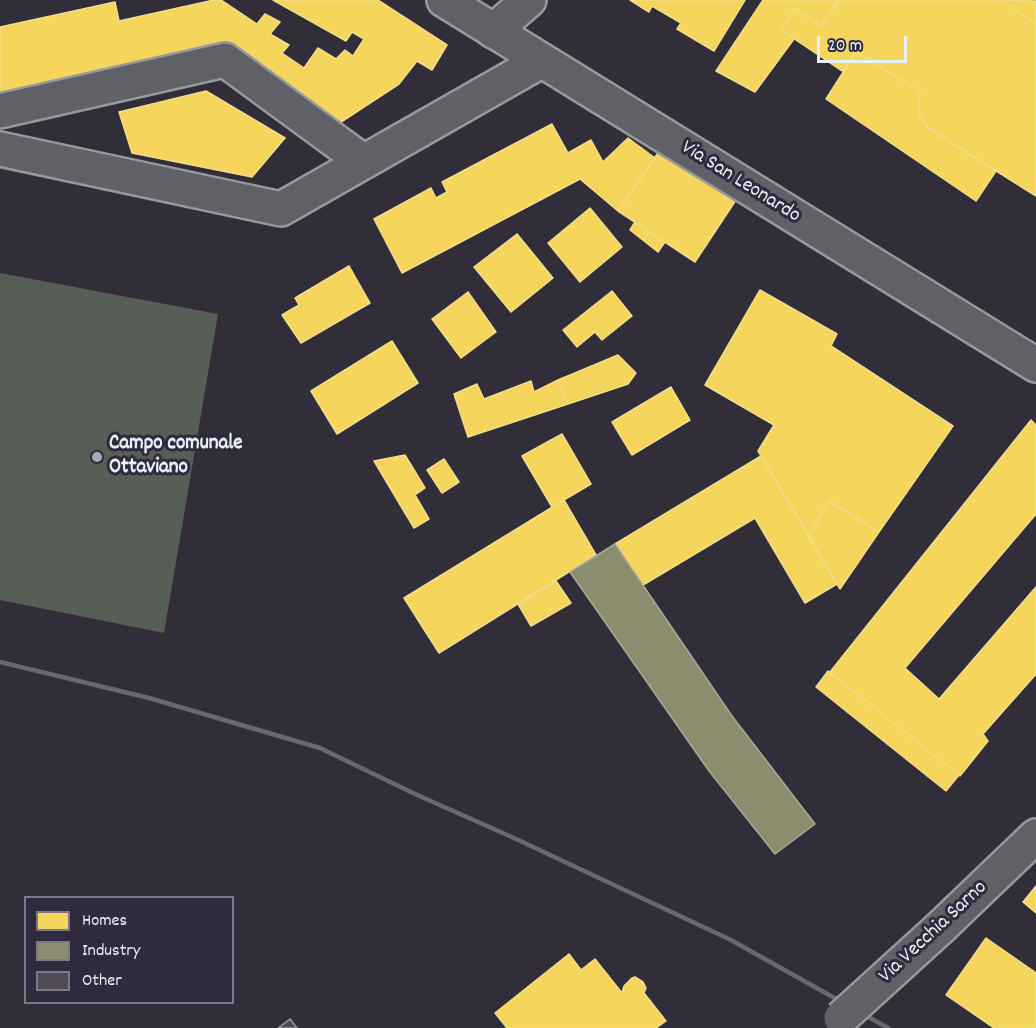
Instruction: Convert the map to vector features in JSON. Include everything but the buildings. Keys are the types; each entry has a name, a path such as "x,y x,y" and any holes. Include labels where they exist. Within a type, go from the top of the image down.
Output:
{"street":[{"name":"Via San Leonardo","path":"444,0 1036,365"},
{"path":"493,31 529,0"},
{"path":"0,111 225,60 364,162"},
{"path":"0,149 281,209 541,61"},
{"name":"Via Vecchia Sarno","path":"836,1023 1036,836"}],"shaded area":[{"name":"Campo comunale Ottaviano","path":"0,273 218,314 164,633 0,600"}],"railway":[{"path":"0,662 149,698 320,748 731,940 888,1028"}],"place":[{"name":"Campo comunale Ottaviano","path":"97,457"}]}
